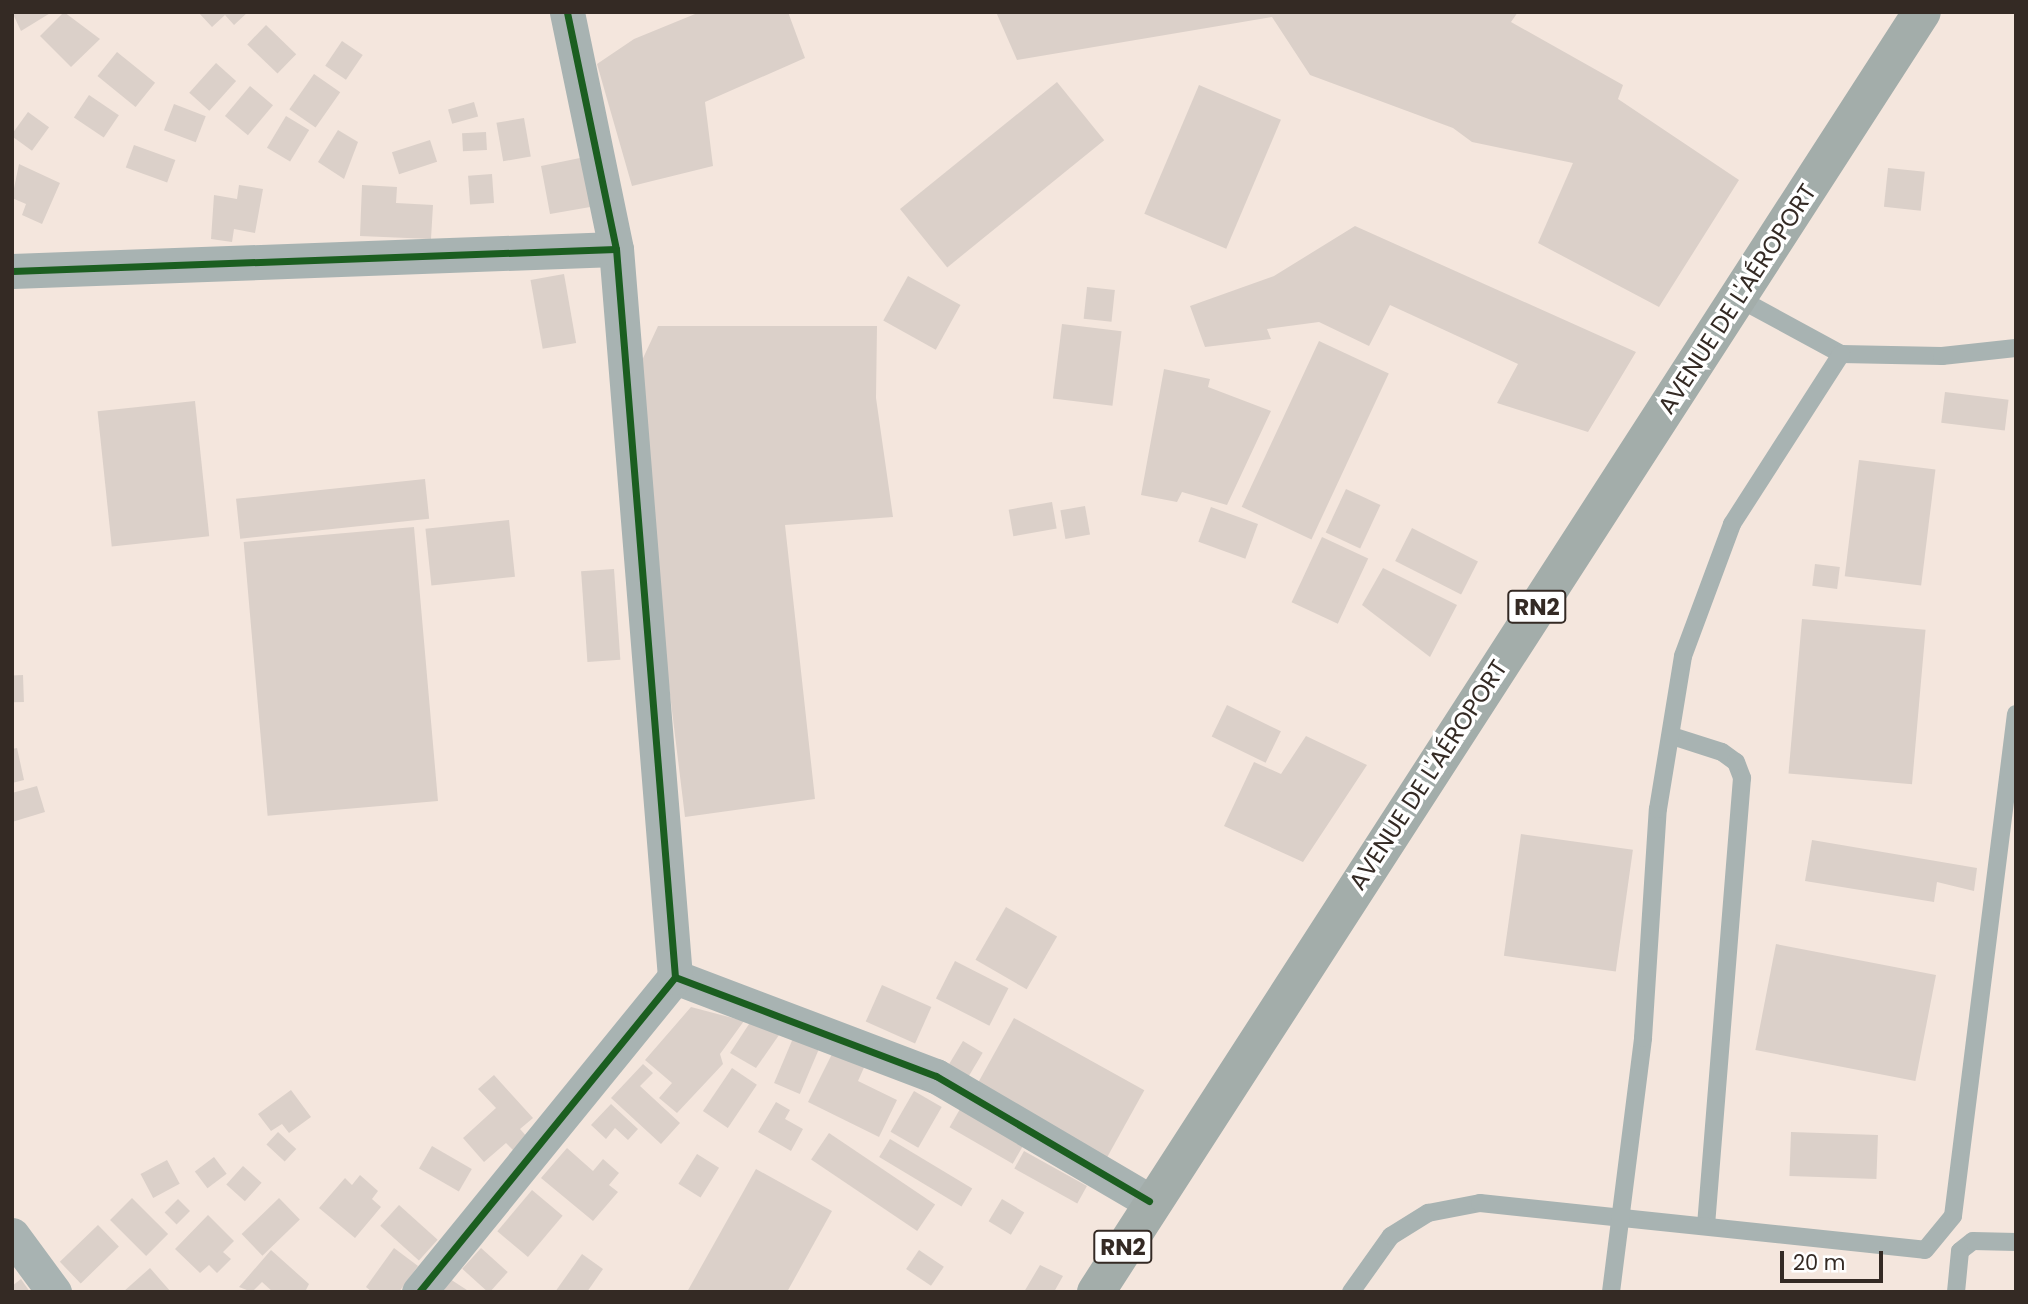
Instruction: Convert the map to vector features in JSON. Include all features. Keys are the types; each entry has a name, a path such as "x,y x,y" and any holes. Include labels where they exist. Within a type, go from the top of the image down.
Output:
{"highway":[{"name":"AVENUE DE L'AÉROPORT","path":"1096,1292 1149,1201 1922,12"}],"street":[{"path":"419,1292 675,976 615,249 567,12"},
{"path":"12,271 615,249"},
{"path":"675,976 936,1076 1149,1201"},
{"path":"12,1235 54,1292"}],"lane":[{"path":"1738,298 1841,354 1942,356 2016,348"},
{"path":"1611,1292 1618,1218 1643,1038 1658,809 1683,656 1722,547 1841,354"},
{"path":"1351,1292 1391,1236 1428,1213 1480,1203 1618,1218 1706,1223 1903,1251 1925,1250 1953,1216 2016,714"},
{"path":"1672,736 1722,752 1736,762 1742,778 1706,1223"},
{"path":"1956,1292 1960,1251 1973,1241 2016,1242"}],"building":[{"path":"12,12 52,12 21,31"},
{"path":"64,12 100,39 71,67 40,36"},
{"path":"198,12 248,12 234,25 225,15 212,27"},
{"path":"700,12 788,12 805,58 705,102 713,166 632,186 597,64 634,39"},
{"path":"996,12 1518,12 1511,22 1623,85 1618,99 1739,180 1659,307 1538,243 1573,163 1472,142 1453,128 1310,75 1272,17 1017,60"},
{"path":"266,25 296,54 277,74 247,44"},
{"path":"342,41 363,55 346,80 325,66"},
{"path":"117,52 155,83 136,107 97,76"},
{"path":"216,63 236,81 209,111 189,93"},
{"path":"314,74 340,92 316,128 289,109"},
{"path":"1057,82 1104,140 947,267 900,209"},
{"path":"1199,85 1281,120 1226,249 1144,214"},
{"path":"250,86 273,105 248,135 225,116"},
{"path":"89,95 119,115 104,138 74,117"},
{"path":"474,102 478,116 452,124 448,109"},
{"path":"174,104 206,116 196,142 164,130"},
{"path":"28,112 49,127 32,151 12,136"},
{"path":"286,116 309,130 290,162 267,148"},
{"path":"524,118 531,156 503,161 496,123"},
{"path":"338,130 358,142 344,179 318,162"},
{"path":"486,132 487,150 463,151 462,133"},
{"path":"430,140 437,162 399,174 392,152"},
{"path":"134,145 175,160 167,183 126,168"},
{"path":"580,158 596,206 550,214 541,166"},
{"path":"19,164 60,183 42,224 22,215 26,204 12,198"},
{"path":"1888,168 1925,172 1921,211 1884,207"},
{"path":"492,174 494,203 470,205 468,176"},
{"path":"239,185 263,189 255,233 234,229 232,242 211,239 214,195 237,199"},
{"path":"362,185 397,187 396,203 433,205 431,239 360,236"},
{"path":"1355,226 1636,352 1588,432 1497,403 1518,364 1390,305 1369,346 1319,322 1267,329 1271,339 1205,347 1190,306 1274,276"},
{"path":"564,274 576,343 543,349 531,280"},
{"path":"908,276 960,305 936,350 883,321"},
{"path":"1087,287 1115,290 1112,322 1084,319"},
{"path":"1062,324 1122,331 1112,406 1053,398"},
{"path":"658,326 877,326 876,398 893,517 785,525 815,799 685,817 639,441 638,369"},
{"path":"1319,341 1389,374 1311,539 1242,507"},
{"path":"1164,369 1210,379 1208,387 1271,411 1227,505 1182,492 1177,502 1141,495"},
{"path":"1945,392 2009,400 2005,431 1941,423"},
{"path":"195,401 209,536 112,546 98,411"},
{"path":"1859,460 1935,469 1921,586 1845,576"},
{"path":"425,479 429,519 240,539 236,499"},
{"path":"1346,489 1380,505 1360,549 1326,533"},
{"path":"1052,502 1057,529 1013,536 1009,510"},
{"path":"1085,506 1090,535 1065,539 1060,510"},
{"path":"1211,507 1258,524 1245,559 1198,542"},
{"path":"509,520 515,577 431,585 425,529"},
{"path":"414,527 438,801 268,816 244,542"},
{"path":"1412,528 1478,562 1461,595 1395,561"},
{"path":"1322,537 1368,559 1338,624 1292,602"},
{"path":"1815,564 1840,567 1837,589 1812,586"},
{"path":"1383,568 1457,605 1430,657 1362,605"},
{"path":"614,569 620,660 587,662 581,571"},
{"path":"1802,619 1926,630 1912,784 1788,773"},
{"path":"12,675 23,675 24,702 13,702"},
{"path":"1227,705 1281,731 1266,763 1212,736"},
{"path":"1306,736 1367,765 1303,862 1224,826 1254,762 1281,774"},
{"path":"17,748 24,780 12,783 12,749"},
{"path":"37,786 45,812 12,822 12,793"},
{"path":"1521,834 1633,850 1616,972 1504,956"},
{"path":"1812,840 1977,868 1974,891 1937,882 1934,902 1805,881"},
{"path":"1006,907 1057,936 1027,989 976,960"},
{"path":"1776,944 1936,975 1915,1081 1755,1050"},
{"path":"955,961 1008,988 989,1026 936,998"},
{"path":"882,985 931,1007 915,1044 866,1022"},
{"path":"691,1007 744,1021 720,1054 723,1064 677,1113 659,1098 672,1083 645,1060"},
{"path":"1014,1018 1144,1090 1105,1161 975,1089"},
{"path":"751,1021 779,1035 756,1068 730,1053"},
{"path":"794,1036 820,1047 800,1094 774,1083"},
{"path":"963,1041 983,1053 967,1079 947,1068"},
{"path":"835,1048 866,1063 858,1081 897,1100 879,1137 808,1102"},
{"path":"643,1064 653,1073 640,1086 680,1123 661,1144 611,1098"},
{"path":"732,1068 757,1085 728,1128 703,1111"},
{"path":"494,1075 533,1118 520,1129 529,1139 515,1152 506,1143 484,1162 463,1138 496,1108 478,1089"},
{"path":"291,1090 311,1117 289,1133 282,1124 271,1131 258,1114"},
{"path":"914,1091 942,1107 918,1148 890,1132"},
{"path":"776,1102 790,1110 785,1119 803,1129 791,1151 758,1132"},
{"path":"611,1104 638,1129 628,1140 615,1128 606,1139 591,1125"},
{"path":"960,1109 1023,1146 1013,1164 950,1127"},
{"path":"278,1132 296,1149 285,1161 266,1144"},
{"path":"1791,1132 1878,1135 1876,1179 1789,1176"},
{"path":"829,1133 935,1205 917,1231 811,1160"},
{"path":"890,1139 972,1188 961,1206 879,1157"},
{"path":"432,1146 472,1169 459,1192 419,1169"},
{"path":"567,1148 593,1171 603,1159 619,1173 609,1185 618,1192 593,1221 541,1178"},
{"path":"1024,1151 1087,1186 1077,1203 1014,1168"},
{"path":"697,1154 719,1168 701,1197 678,1184"},
{"path":"214,1157 227,1174 207,1188 195,1171"},
{"path":"167,1160 180,1184 153,1198 141,1174"},
{"path":"243,1166 262,1183 245,1201 226,1185"},
{"path":"756,1169 832,1211 787,1292 687,1292"},
{"path":"360,1175 378,1191 372,1199 381,1207 355,1238 319,1208 345,1178 352,1185"},
{"path":"532,1190 563,1216 528,1257 497,1231"},
{"path":"132,1198 168,1234 146,1256 110,1220"},
{"path":"279,1198 300,1220 262,1256 242,1234"},
{"path":"178,1199 190,1211 177,1224 165,1212"},
{"path":"1002,1199 1024,1212 1011,1235 989,1221"},
{"path":"399,1205 438,1240 419,1261 380,1226"},
{"path":"208,1215 234,1241 223,1252 231,1259 217,1273 209,1265 200,1273 175,1249"},
{"path":"98,1225 119,1247 81,1283 60,1262"},
{"path":"394,1248 418,1266 399,1292 372,1292 366,1287"},
{"path":"481,1248 508,1272 488,1292 462,1269"},
{"path":"271,1250 309,1284 305,1292 273,1292 262,1282 252,1292 239,1287"},
{"path":"919,1250 944,1267 931,1286 906,1269"},
{"path":"582,1254 603,1269 587,1292 555,1292"},
{"path":"1040,1265 1063,1276 1054,1292 1024,1292"},
{"path":"150,1268 171,1292 123,1292"},
{"path":"21,1279 30,1292 12,1292 12,1286"},
{"path":"450,1279 470,1292 443,1292"}],"cycle path":[{"path":"419,1292 675,977 616,249 567,12"},
{"path":"12,271 616,249"},
{"path":"675,977 936,1076 1149,1201"}]}
